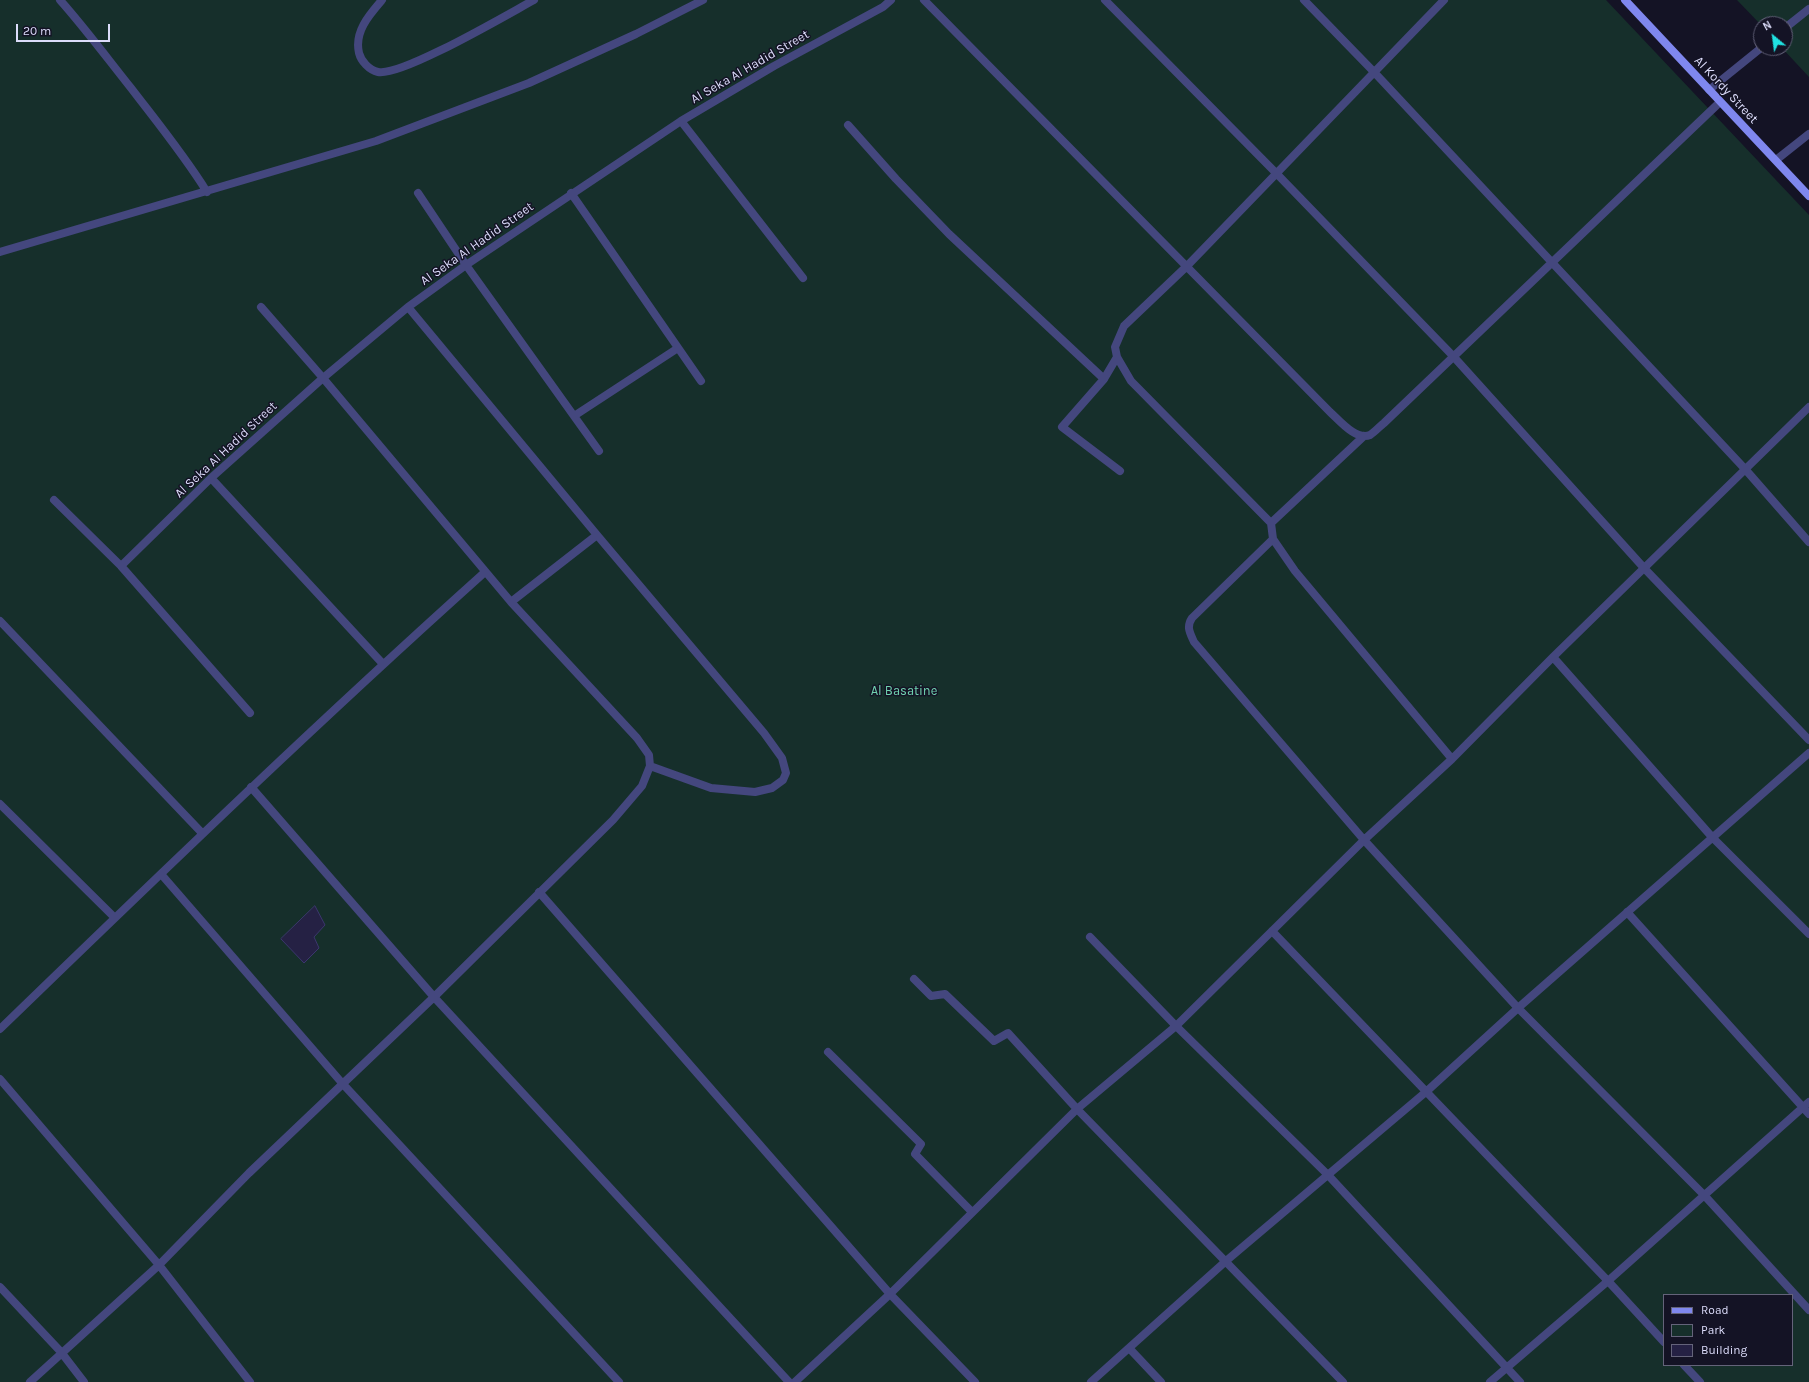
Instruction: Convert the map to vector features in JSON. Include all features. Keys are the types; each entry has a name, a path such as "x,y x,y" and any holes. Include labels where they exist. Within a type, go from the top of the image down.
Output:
{"street":[{"name":"Al Kordy Street","path":"1625,0 1809,196"}],"lane":[{"path":"60,0 76,18 162,127 194,170 207,192"},
{"path":"382,0 368,17 359,35 358,46 360,56 369,68 378,72 394,71 424,58 534,0"},
{"path":"0,252 376,141 529,83 636,34 703,0"},
{"name":"Al Seka Al Hadid Street","path":"121,566 211,478 323,378 408,307 571,193 681,121 768,69 883,7 891,0"},
{"path":"924,0 1330,412 1353,432 1364,436"},
{"path":"1105,0 1277,174 1453,356 1644,568 1809,740"},
{"path":"1304,0 1374,72 1745,469 1809,542"},
{"path":"1444,0 1187,266 1124,326 1115,347 1117,357 1131,381 1271,522 1273,539 1295,571 1452,759"},
{"path":"1793,22 1809,9"},
{"path":"1709,90 1753,54"},
{"path":"1271,522 1364,436 1371,434 1384,423 1720,102"},
{"path":"681,121 803,278"},
{"path":"848,125 896,179 949,234 1104,379"},
{"path":"1776,160 1809,134"},
{"path":"418,193 466,265 599,451"},
{"path":"571,193 701,381"},
{"path":"408,307 596,535 764,733 782,758 786,773 783,780 772,788 754,792 711,788 650,766"},
{"path":"30,1382 61,1352 159,1265 249,1173 434,997 613,820 642,786 650,766 649,755 637,738 511,602 323,378 261,308"},
{"path":"574,416 678,348"},
{"path":"1117,357 1104,379 1062,427 1120,471"},
{"path":"795,1382 890,1294 1076,1109 1176,1026 1364,840 1452,759 1553,657 1809,407"},
{"path":"211,478 383,664"},
{"path":"54,500 121,566 250,713"},
{"path":"511,602 596,535"},
{"path":"1273,539 1192,618 1188,624 1189,631 1194,642 1364,840 1518,1008 1704,1195 1809,1310"},
{"path":"0,1029 202,833 383,664 485,572"},
{"path":"0,621 202,833"},
{"path":"1553,657 1712,837 1809,934"},
{"path":"1091,1382 1226,1261 1427,1091 1518,1008 1809,753"},
{"path":"251,787 434,997 789,1382"},
{"path":"0,804 115,918"},
{"path":"161,874 342,1083 619,1382"},
{"path":"539,892 890,1294 975,1382"},
{"path":"1627,912 1806,1105 1809,1114"},
{"path":"1272,931 1427,1091 1663,1341"},
{"path":"1090,937 1176,1026 1328,1175 1520,1382"},
{"path":"914,979 931,996 945,994 994,1040 1008,1033 1076,1109 1343,1382"},
{"path":"828,1052 921,1144 916,1154 972,1212"},
{"path":"0,1079 159,1265 250,1382"},
{"path":"1490,1382 1608,1281 1806,1105"},
{"path":"0,1287 61,1352 84,1382"},
{"path":"1129,1348 1161,1382"},
{"path":"1685,1366 1700,1382"}],"green space":[{"name":"Al Basatine","path":"0,0 1606,0 1809,215 1809,1382 0,1382"},
{"path":"1737,0 1809,0 1809,77 1789,56 1793,56 1793,16 1753,17"}],"building":[{"path":"315,906 325,925 314,937 319,948 304,963 281,939"}]}
